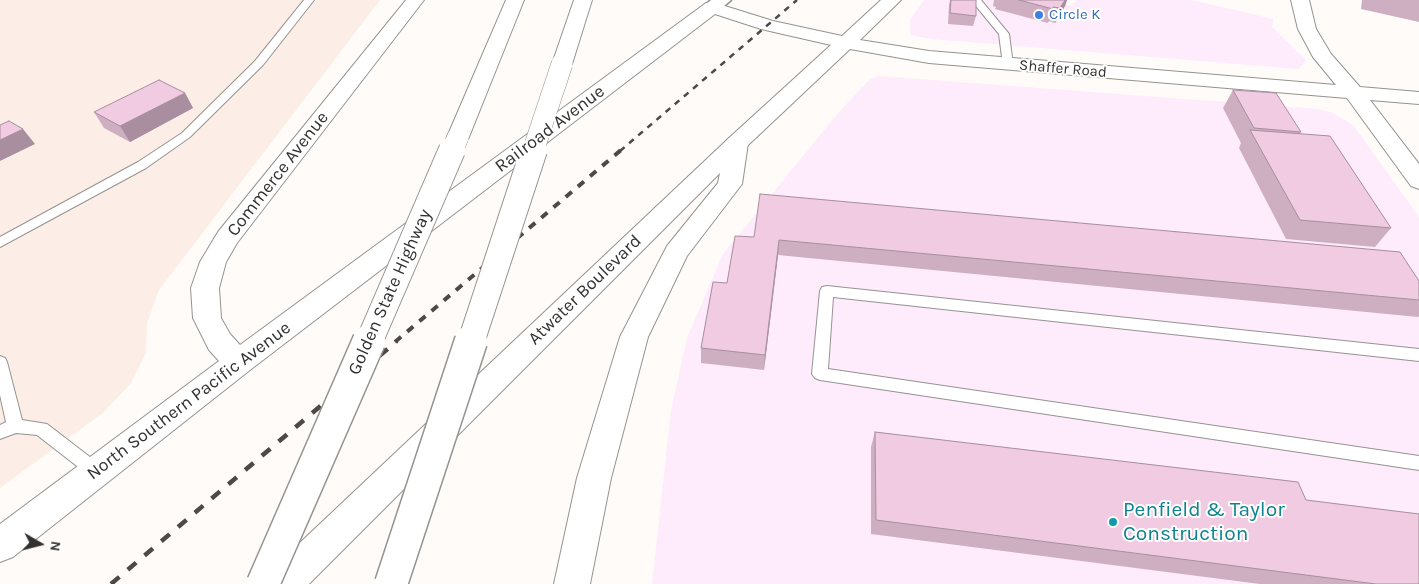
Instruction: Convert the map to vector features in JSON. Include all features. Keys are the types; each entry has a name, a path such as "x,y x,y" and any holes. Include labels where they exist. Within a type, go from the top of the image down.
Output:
{"main road":[{"name":"Commerce Avenue","path":"239,362 219,342 207,318 205,288 213,262 227,238 415,0"},
{"name":"Golden State Highway","path":"263,584 458,137 515,0"},
{"path":"391,584 583,0"},
{"name":"Atwater Boulevard","path":"283,584 737,143 892,0"},
{"path":"1300,0 1308,29 1323,57 1354,93 1419,181"},
{"name":"Shaffer Road","path":"717,4 768,25 929,57 1419,98"},
{"name":"Railroad Avenue","path":"379,258 717,4"},
{"path":"674,36 728,22 768,25"},
{"path":"572,584 594,478 634,337 676,252 730,184 737,143"},
{"name":"North Southern Pacific Avenue","path":"0,545 239,362 379,258"}],"lane":[{"path":"0,243 142,165 186,135 259,63 309,0"},
{"path":"976,0 1004,34 1008,65"},
{"path":"1419,355 826,291 820,374 1419,463"},
{"path":"0,362 7,429 41,429 97,472"}],"shaded area":[{"path":"0,0 380,0 159,290 147,323 146,353 131,383 103,413 0,488"},
{"path":"924,0 1048,0 1072,6 1076,0 1192,0 1273,19 1272,27 1306,60 1299,69 932,39 910,35 910,20"},
{"path":"879,76 1318,109 1333,113 1353,125 1419,217 1419,584 652,584 671,411 687,338 723,254 839,112 869,80"}],"building":[{"path":"951,0 976,0 976,16 950,13"},
{"path":"1019,0 1065,0 1060,8 1053,7 1053,9"},
{"path":"159,80 185,93 120,126 94,112"},
{"path":"1233,90 1276,93 1301,132 1254,128"},
{"path":"9,121 23,129 0,140 0,125"},
{"path":"1250,130 1330,136 1391,228 1300,220"},
{"path":"760,194 1400,252 1419,281 1419,300 779,240 765,355 701,348 713,282 727,283 735,236 754,237"},
{"name":"Penfield & Taylor Construction","path":"875,432 1298,482 1306,500 1419,514 1419,584 1376,584 876,520"}],"railway":[{"path":"620,151 797,0"},
{"path":"395,342 621,150"},
{"path":"111,584 397,341"}],"place":[{"name":"Circle K","path":"1039,15"},
{"name":"Penfield & Taylor Construction","path":"1113,522"}]}
